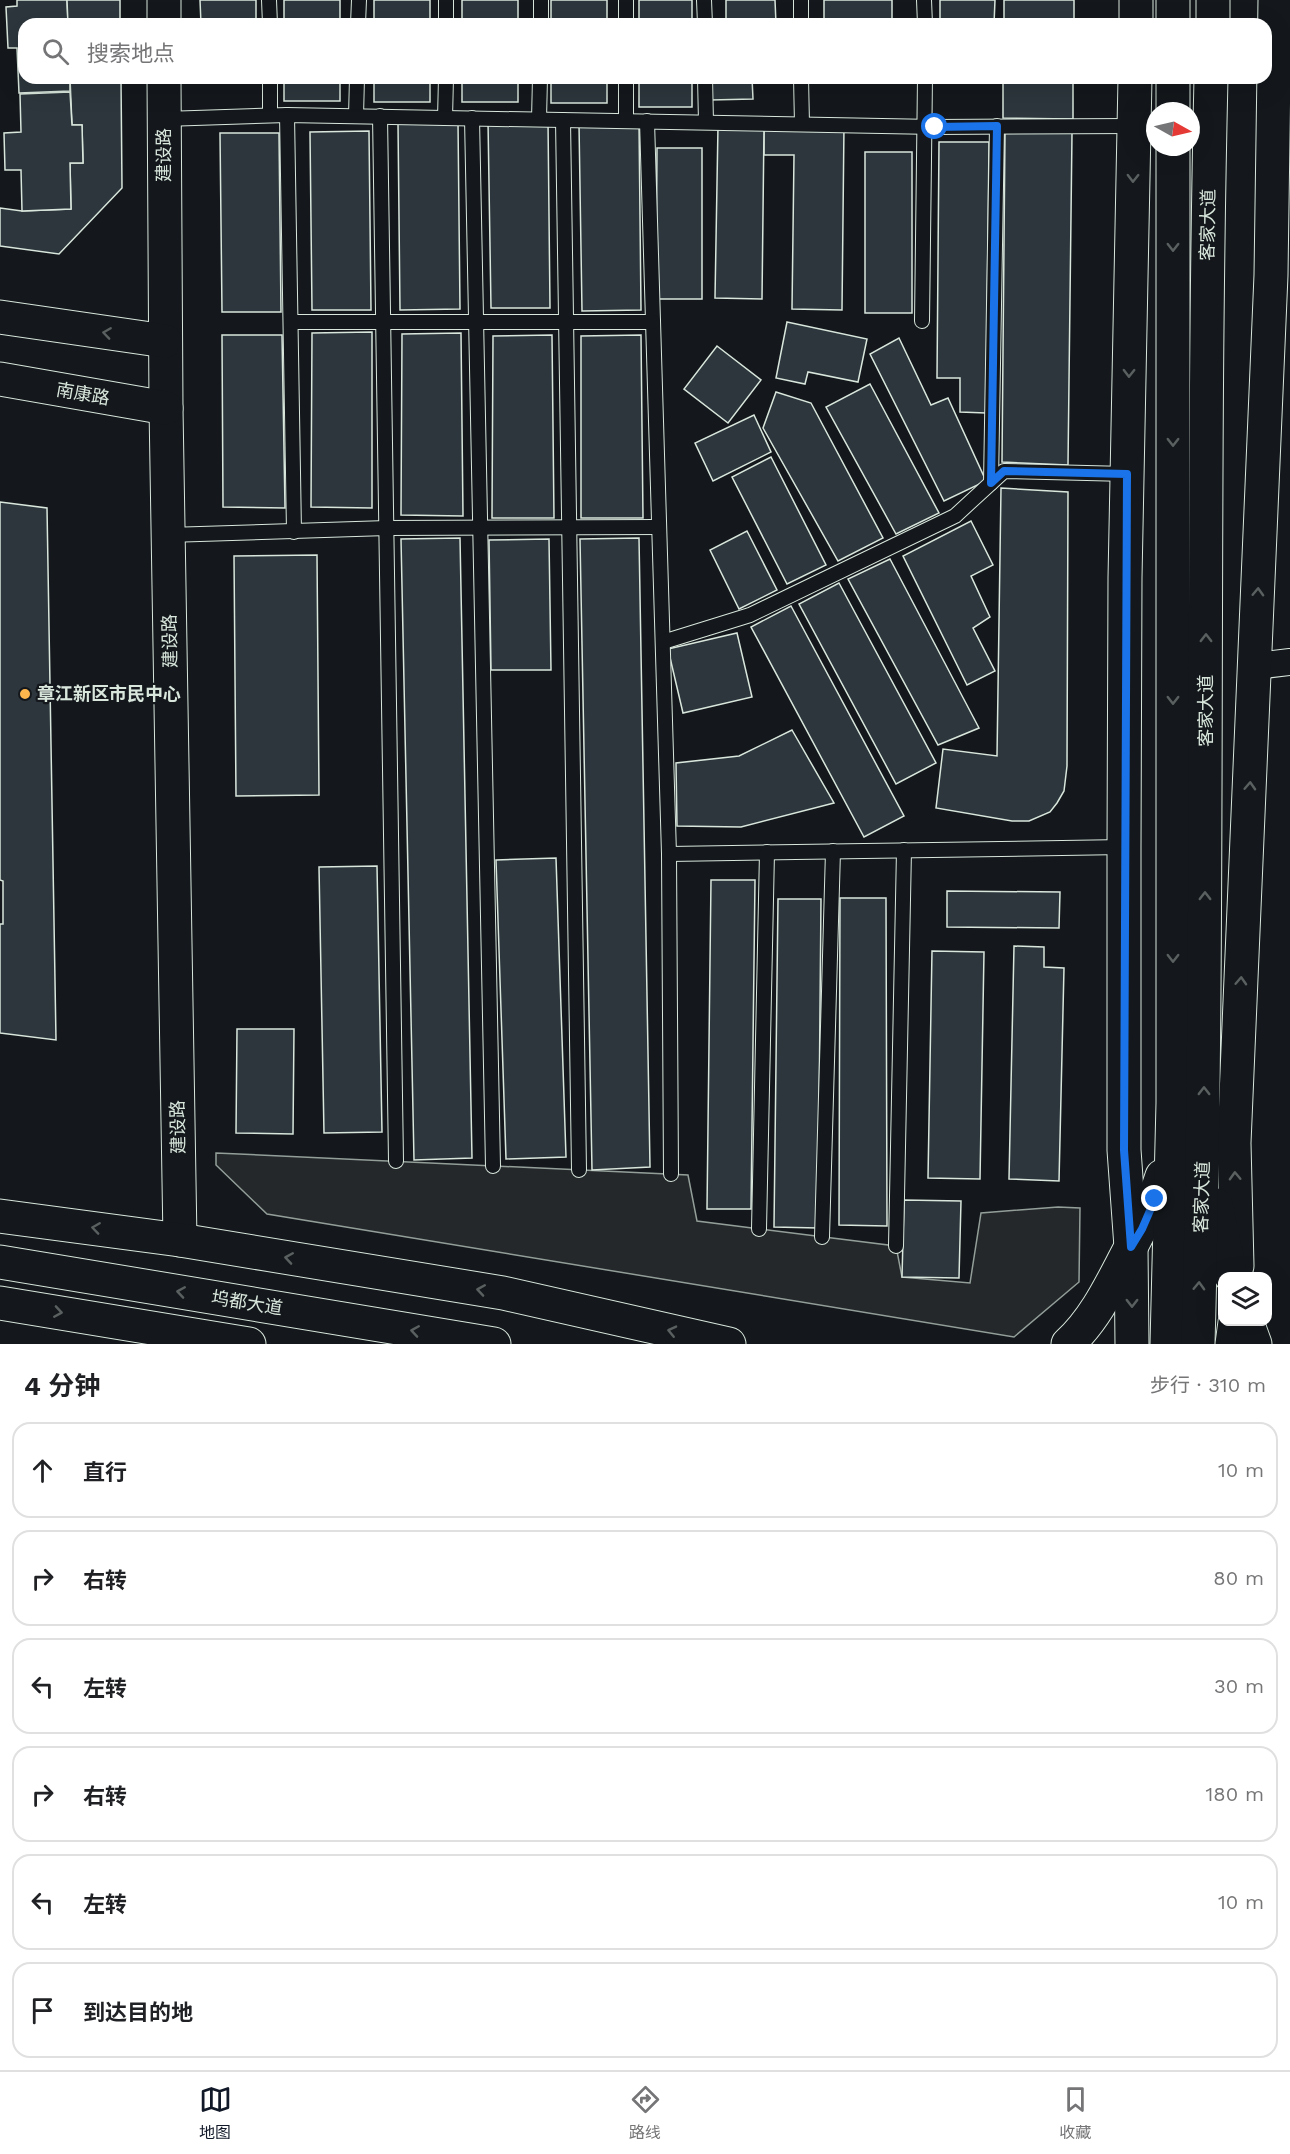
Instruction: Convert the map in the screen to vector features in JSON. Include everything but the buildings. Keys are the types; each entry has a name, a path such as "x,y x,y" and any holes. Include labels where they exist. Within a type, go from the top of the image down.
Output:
{"street":[{"path":"164,0 164,18"},
{"path":"1136,0 1136,18"},
{"path":"1173,0 1173,18"},
{"path":"1213,18 1214,0"},
{"path":"1238,1272 1234,1143 1255,666 1280,272 1275,0"},
{"name":"建设路","path":"164,84 165,341 180,1240"},
{"path":"1132,1344 1131,1247 1124,1150 1124,847 1127,474 1135,84"},
{"path":"1173,84 1173,102"},
{"name":"客家大道","path":"1198,1344 1203,1154 1207,264 1212,84"},
{"name":"客家大道","path":"1167,1344 1173,1103 1173,156"},
{"path":"0,317 165,341"},
{"name":"南康路","path":"0,380 166,408"},
{"path":"1255,666 1290,662"},
{"path":"1068,1344 1081,1332 1096,1311 1151,1209 1165,1168 1171,1136 1173,1103"},
{"path":"1203,1154 1230,1272"},
{"path":"0,1216 180,1240 503,1293 729,1344"},
{"name":"坞都大道","path":"0,1262 494,1344"},
{"path":"0,1303 249,1344"},
{"path":"1232,1344 1234,1326"},
{"path":"1248,1326 1255,1344"}],"lane":[{"path":"269,0 270,18"},
{"path":"358,18 359,0"},
{"path":"446,0 446,18"},
{"path":"541,0 541,18"},
{"path":"626,0 626,18"},
{"path":"704,0 705,18"},
{"path":"801,0 801,18"},
{"path":"924,0 925,18"},
{"path":"270,84 270,115"},
{"path":"356,116 357,84"},
{"path":"445,117 446,84"},
{"path":"539,119 540,84"},
{"path":"626,84 626,121"},
{"path":"705,84 706,123"},
{"path":"801,84 801,124"},
{"path":"922,321 925,84"},
{"path":"164,119 287,115 926,126 1134,126"},
{"path":"287,115 294,532"},
{"path":"380,116 396,1161"},
{"path":"472,118 493,1166"},
{"path":"563,120 579,1170"},
{"path":"647,121 669,854 671,1174"},
{"path":"991,483 997,126"},
{"path":"291,322 653,322"},
{"path":"663,642 750,615 955,516 1004,471 1127,474"},
{"path":"168,535 387,528 659,527"},
{"path":"669,854 1124,847"},
{"path":"896,1246 904,850"},
{"path":"822,1236 832,851"},
{"path":"759,1229 767,852"}],"shaded area":[{"path":"216,1153 688,1175 697,1221 896,1246 902,1277 970,1283 981,1213 1058,1207 1080,1208 1079,1282 1014,1337 267,1214 216,1165"}],"place":[{"name":"章江新区市民中心","path":"25,694"}],"route":[{"path":"935,127 997,126 991,483 1004,471 1127,474 1124,1150 1131,1247 1155,1199"}]}
